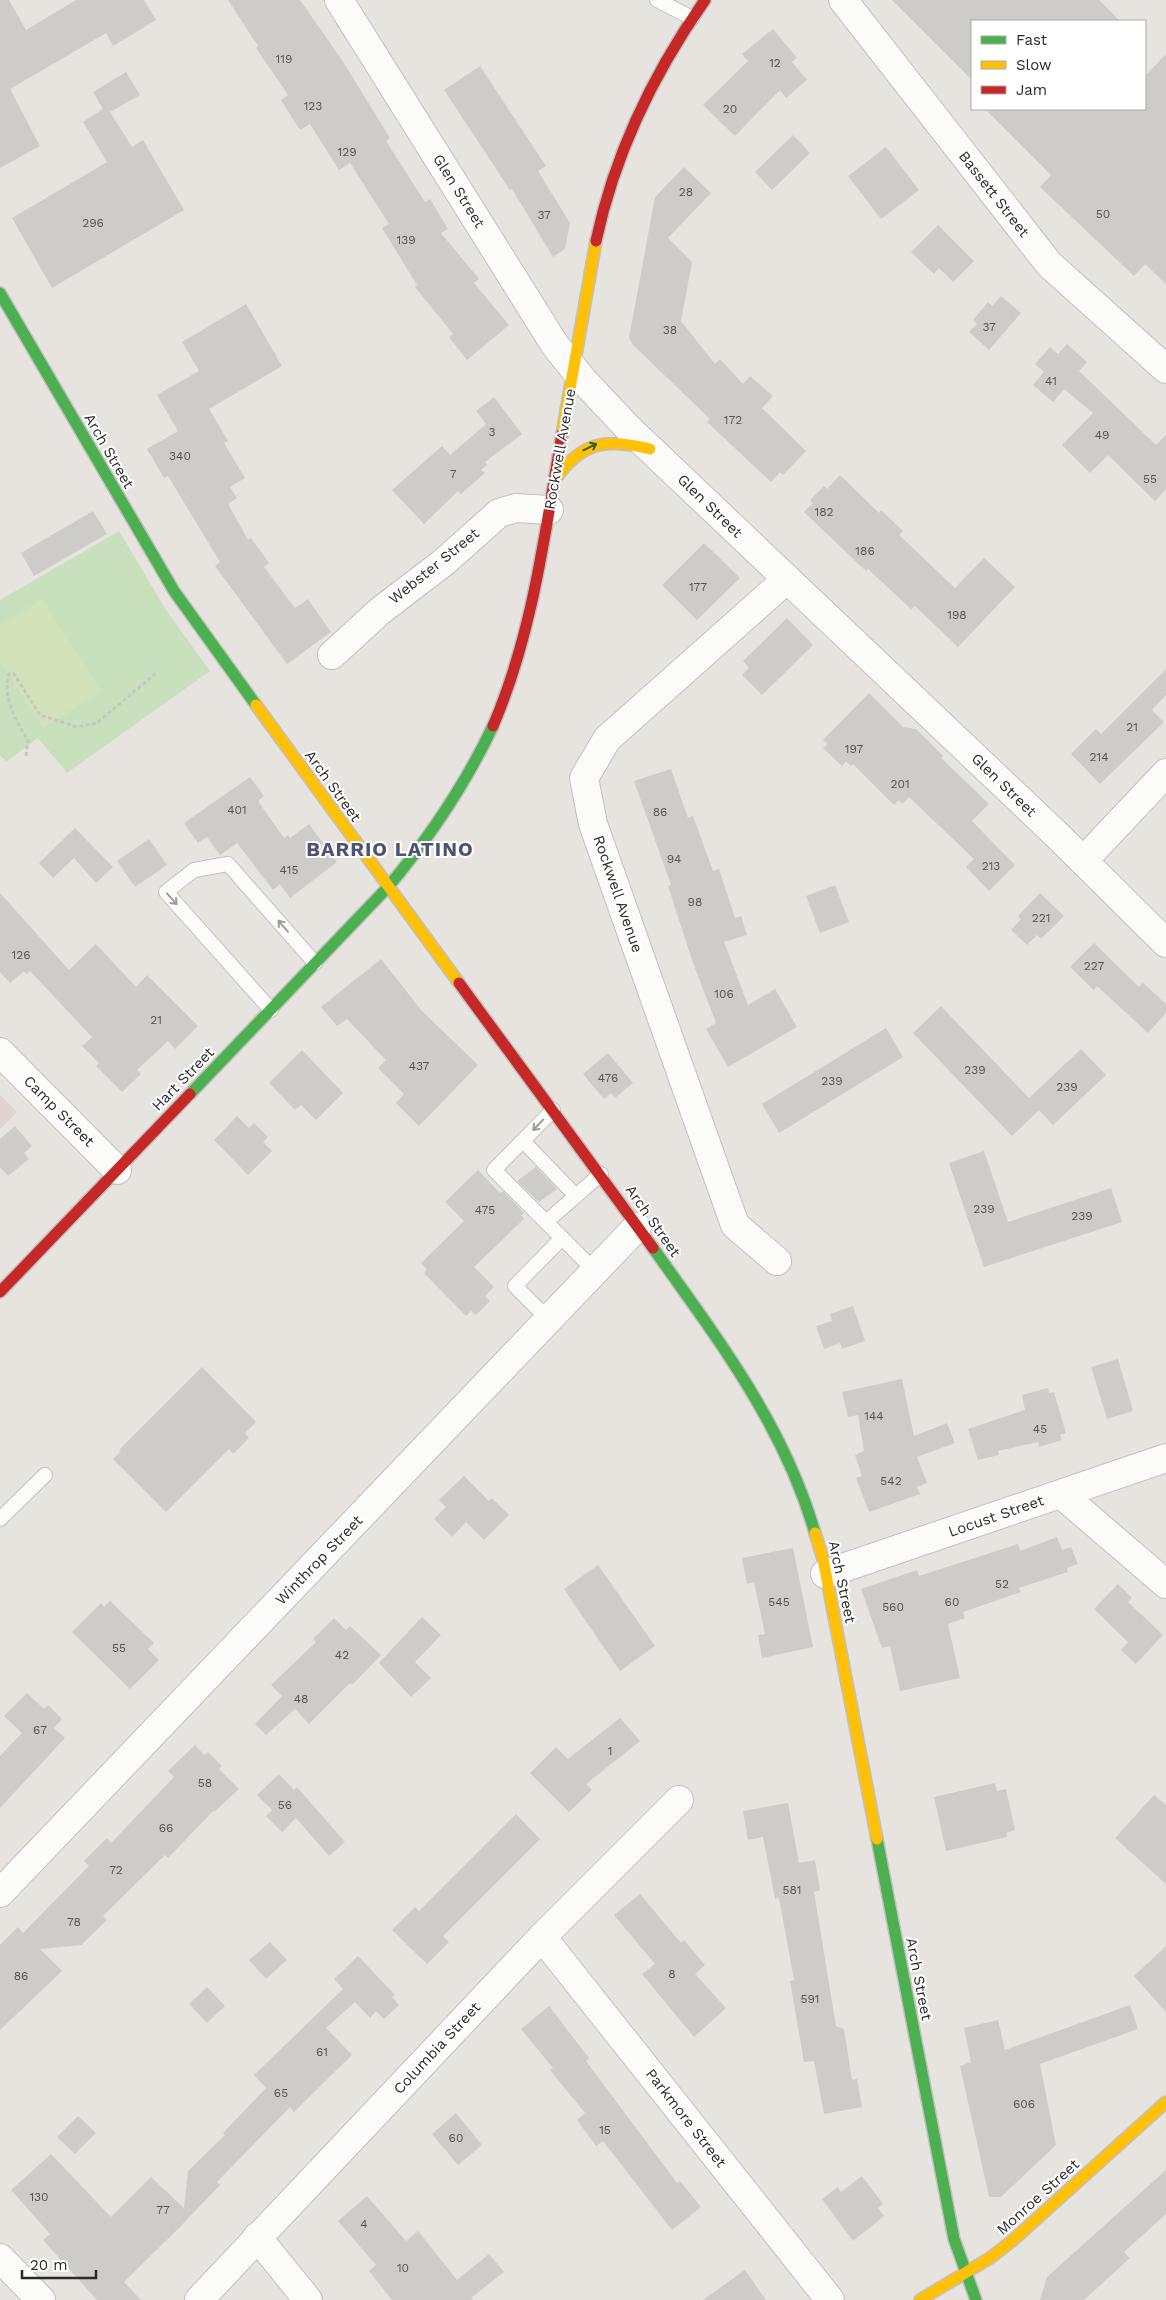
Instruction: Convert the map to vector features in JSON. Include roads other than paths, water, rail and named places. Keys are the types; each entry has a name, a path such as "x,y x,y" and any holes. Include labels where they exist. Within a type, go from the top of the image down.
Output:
{"main road":[{"name":"Rockwell Avenue","path":"388,887 412,859 446,812 477,760 499,712 516,665 529,620 593,253 615,171 635,118 652,83 705,0"},
{"name":"Arch Street","path":"0,293 160,570 388,887 448,964 601,1174 726,1350 768,1418 790,1462 819,1543 954,2239 965,2274 976,2300"},
{"path":"555,479 570,460 596,443 621,442 650,449"},
{"name":"Hart Street","path":"0,1292 388,887"},
{"name":"Monroe Street","path":"920,2300 965,2274 1012,2241 1166,2102"}],"street":[{"name":"Glen Street","path":"339,0 555,345 573,370 605,405 650,449 1083,861 1166,943"},
{"name":"Bassett Street","path":"843,0 1049,264 1166,369"},
{"name":"Webster Street","path":"332,654 380,610 444,562 499,513 516,508 549,510"},
{"name":"Rockwell Avenue","path":"777,1261 735,1225 593,824 584,778 608,739 787,579"},
{"path":"1083,861 1166,773"},
{"name":"Camp Street","path":"0,1052 118,1170"},
{"name":"Winthrop Street","path":"0,1893 637,1227"},
{"name":"Locust Street","path":"825,1574 1166,1458"},
{"path":"1061,1494 1166,1584"},
{"name":"Columbia Street","path":"199,2300 542,1937 679,1800"},
{"name":"Parkmore Street","path":"542,1937 830,2300"},
{"path":"257,2237 308,2300"},
{"path":"0,2258 42,2300"}],"lane":[{"path":"657,0 692,18"},
{"path":"271,1010 166,892 194,870 228,864 316,963"},
{"path":"553,1110 494,1170 595,1271"},
{"path":"523,1141 576,1196"},
{"path":"546,1222 601,1174"},
{"path":"548,1320 515,1286 562,1238"},
{"path":"0,1520 45,1475"}],"district":[{"name":"BARRIO LATINO","path":"390,849"}]}
